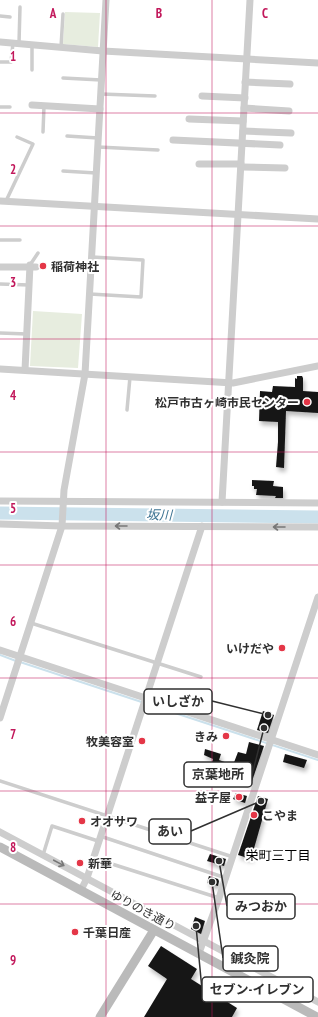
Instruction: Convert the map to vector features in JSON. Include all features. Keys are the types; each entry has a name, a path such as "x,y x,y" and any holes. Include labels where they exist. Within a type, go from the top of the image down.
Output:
{"street":[{"path":"0,718 62,526 63,502 85,374 106,0"},
{"path":"222,502 250,0"},
{"path":"0,42 103,51 318,63"},
{"path":"245,82 290,84"},
{"path":"202,96 244,98"},
{"path":"32,105 100,109"},
{"path":"244,108 289,111"},
{"path":"190,119 243,121"},
{"path":"242,131 290,133"},
{"path":"173,140 280,145"},
{"path":"199,164 285,168"},
{"path":"3,202 318,219"},
{"path":"0,267 32,266 25,370"},
{"path":"0,369 229,383 318,366"},
{"path":"0,501 318,503"},
{"path":"0,524 62,526 318,527"},
{"path":"81,890 87,878 202,526"},
{"path":"199,954 226,878 318,597"},
{"path":"0,650 19,659 145,701 270,742 318,755"},
{"path":"0,832 318,1002"},
{"name":"ゆりのき通り","path":"0,847 317,1017"},
{"path":"100,1017 154,930"}],"lane":[{"path":"0,62 11,62 16,43 20,7"},
{"path":"61,47 63,14"},
{"path":"0,16 10,17"},
{"path":"32,44 32,70"},
{"path":"63,78 101,80"},
{"path":"101,94 155,96"},
{"path":"43,132 44,106"},
{"path":"0,107 10,107"},
{"path":"66,136 98,138"},
{"path":"3,202 33,144 17,137"},
{"path":"98,146 158,150"},
{"path":"63,171 96,173"},
{"path":"0,240 20,240"},
{"path":"32,266 38,253"},
{"path":"90,294 142,297 143,260 92,257"},
{"path":"0,284 30,285"},
{"path":"0,333 27,334"},
{"path":"128,410 130,377"},
{"path":"31,623 201,677"},
{"path":"0,781 233,856"},
{"path":"43,855 52,826 226,878"},
{"path":"93,858 219,898"}],"shaded area":[{"path":"65,12 100,13 98,47 63,44"},
{"path":"33,311 82,314 78,368 30,366"}],"building":[{"path":"297,376 302,376 303,378 303,391 318,392 318,413 286,411 284,468 276,467 278,422 259,421 260,391 272,392 273,386 295,387 295,378 297,379"},
{"path":"252,480 274,481 273,486 283,487 283,498 275,498 276,496 256,495 257,489 254,489 254,486 252,486"},
{"path":"263,711 274,715 268,733 257,730"},
{"path":"249,742 264,746 251,784 210,770 213,759 204,755 205,749 221,754 219,760 233,765 238,752 246,754"},
{"path":"285,754 307,760 304,768 283,762"},
{"path":"236,793 247,796 245,803 233,799"},
{"path":"258,796 268,799 251,859 238,855"},
{"path":"210,854 226,859 224,866 207,861"},
{"path":"209,876 218,879 218,886 207,883"},
{"path":"195,917 205,921 201,934 191,929"},
{"path":"161,946 197,969 191,979 237,1008 232,1017 144,1017 167,979 148,966"}],"waterway":[{"name":"坂川","path":"0,513 318,517"},
{"path":"0,655 16,661"},
{"path":"20,662 318,760"}],"place":[{"name":"稲荷神社","path":"43,266"},
{"name":"松戸市古ヶ崎市民センター","path":"307,402"},
{"name":"いけだや","path":"282,648"},
{"name":"いしざか","path":"268,715"},
{"name":"京葉地所","path":"264,728"},
{"name":"きみ","path":"226,736"},
{"name":"牧美容室","path":"142,741"},
{"name":"益子屋","path":"239,797"},
{"name":"あい","path":"261,801"},
{"name":"こやま","path":"254,815"},
{"name":"オオサワ","path":"82,821"},
{"name":"みつおか","path":"219,861"},
{"name":"新華","path":"80,863"},
{"name":"鍼灸院","path":"212,882"},
{"name":"セブン-イレブン","path":"196,926"},
{"name":"千葉日産","path":"75,932"}],"district":[{"name":"栄町三丁目","path":"278,855"}]}
